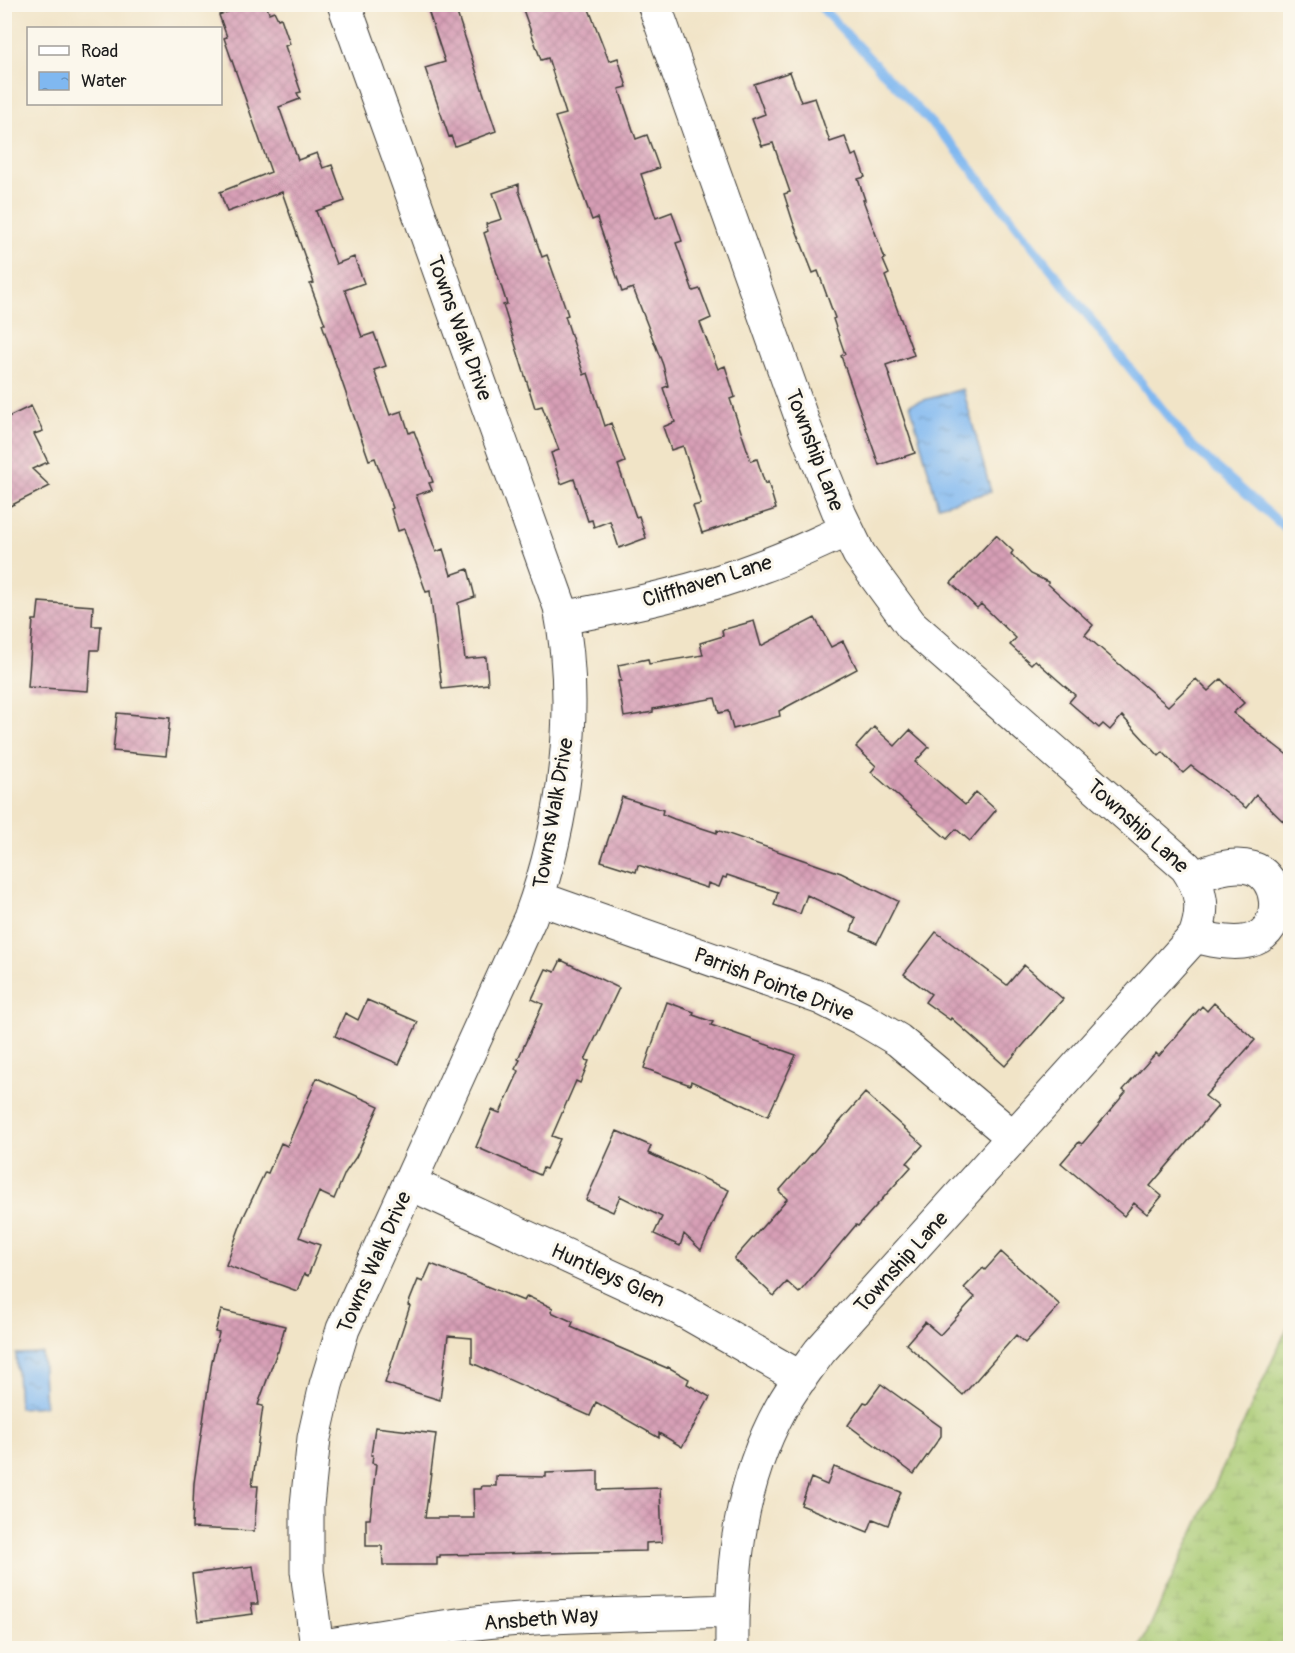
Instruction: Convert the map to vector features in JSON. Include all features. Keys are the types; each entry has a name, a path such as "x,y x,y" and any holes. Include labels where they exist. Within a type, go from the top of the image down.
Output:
{"street":[{"name":"Towns Walk Drive","path":"317,1648 307,1571 307,1505 314,1438 326,1385 343,1329 538,898 554,831 569,724 567,666 560,608 344,4"},
{"name":"Township Lane","path":"654,4 801,418 859,554 911,625 1186,867 1194,878 1202,904 1201,921 1195,936 820,1351 781,1407 754,1473 740,1520 733,1570 732,1648"},
{"name":"Cliffhaven Lane","path":"562,618 627,605 720,581 763,566 847,530"},
{"path":"1194,878 1226,867 1254,868 1266,876 1274,891 1276,907 1270,926 1259,937 1243,941 1222,942 1195,936"},
{"name":"Parrish Pointe Drive","path":"538,898 821,998 861,1018 898,1040 1013,1137"},
{"name":"Huntleys Glen","path":"410,1183 675,1306 801,1378"},
{"name":"Ansbeth Way","path":"317,1648 441,1627 506,1620 603,1614 732,1611"}],"green space":[{"path":"1290,1322 1290,1623 1279,1648 1140,1648"}],"water":[{"path":"963,389 991,492 938,506 910,404"},
{"path":"42,1353 45,1406 19,1408 16,1354"}],"building":[{"path":"248,4 266,4 269,13 274,11 278,19 281,18 290,44 285,46 301,92 297,93 300,99 279,107 298,160 317,153 323,168 332,165 345,201 316,211 336,264 354,257 364,283 345,290 362,337 374,333 386,366 374,370 390,415 402,411 409,433 414,431 433,482 429,483 432,490 416,495 436,552 443,549 451,575 468,569 475,597 458,603 465,659 486,657 488,684 442,689 430,591 426,592 404,529 398,531 391,509 393,508 375,458 369,460 322,324 325,324 310,284 314,283 282,192 227,212 220,192 271,172 224,38 227,37 219,15"},
{"path":"426,4 454,4 496,131 455,146 451,136 449,137 425,68 445,62"},
{"path":"521,4 587,4 609,61 618,58 627,87 619,89 636,139 647,135 659,168 641,174 656,218 672,212 682,241 676,243 693,291 700,289 711,318 700,323 718,369 725,366 735,397 730,399 751,461 757,459 765,484 768,482 776,509 702,533 693,506 701,504 683,446 671,450 663,427 675,422 663,388 668,386 663,365 633,288 622,292 597,218 592,220 555,117 566,114 548,58 541,60"},
{"path":"790,72 801,102 815,98 830,142 845,137 852,156 857,154 865,177 858,179 865,200 863,200 885,259 883,260 889,274 885,276 914,355 886,365 915,453 879,465 841,356 845,354 833,319 835,318 818,271 813,273 793,222 784,194 790,192 773,143 762,146 752,119 765,114 754,84"},
{"path":"519,184 519,191 542,257 547,255 568,315 565,316 584,375 588,373 605,426 611,423 625,462 618,465 636,517 639,516 646,538 619,548 610,521 594,527 592,520 588,521 574,479 561,484 551,453 559,450 542,406 535,408 503,305 507,304 484,233 488,231 486,224 502,219 493,193"},
{"path":"31,406 43,431 34,434 48,462 32,469 50,486 4,509 4,419"},
{"path":"996,535 1013,551 1011,554 1031,574 1048,582 1093,625 1085,635 1168,706 1196,679 1208,691 1221,679 1244,703 1233,713 1290,757 1290,828 1256,795 1246,808 1191,766 1183,773 1163,752 1159,756 1122,716 1110,730 1103,724 1099,728 1069,702 1075,695 1035,660 1031,664 1010,645 1016,638 981,604 977,608 951,583"},
{"path":"39,602 93,606 92,626 101,626 99,650 91,650 88,691 28,687 33,620 37,620"},
{"path":"815,618 831,647 843,641 857,669 779,711 780,716 733,729 728,711 719,713 715,698 653,709 653,712 624,717 618,681 621,681 618,665 648,659 649,664 703,655 700,643 723,636 722,630 754,621 761,646"},
{"path":"117,713 170,718 166,756 113,751"},
{"path":"874,727 895,746 910,730 929,747 915,762 965,805 976,792 996,810 970,841 956,829 947,839 871,772 876,766 856,747"},
{"path":"622,797 663,810 662,814 674,819 717,833 717,830 841,873 898,901 877,943 851,931 856,918 807,895 800,914 774,905 778,892 727,875 726,878 723,877 719,887 708,883 707,888 638,865 636,872 601,861"},
{"path":"936,932 1007,985 1024,965 1063,999 1005,1066 951,1018 950,1020 925,1002 931,994 904,974"},
{"path":"561,960 619,988 585,1060 589,1061 580,1083 576,1081 552,1136 560,1139 546,1169 543,1168 540,1175 476,1147 492,1110 500,1113 519,1071 515,1069 520,1060 518,1059 543,1004 532,999 546,969 555,972"},
{"path":"367,1000 418,1022 399,1064 335,1036 345,1013 358,1020"},
{"path":"667,1002 694,1012 693,1015 713,1022 711,1025 796,1055 768,1116 691,1081 690,1085 644,1068"},
{"path":"1214,1003 1255,1040 1205,1096 1218,1106 1150,1186 1162,1196 1147,1214 1134,1203 1124,1216 1061,1163 1079,1142 1082,1144 1126,1092 1123,1090 1156,1053 1159,1056 1202,1006 1207,1011"},
{"path":"317,1078 379,1106 334,1199 319,1192 299,1237 320,1245 308,1276 304,1274 297,1291 226,1265 243,1218 265,1172 268,1173 281,1143 287,1146"},
{"path":"865,1093 923,1145 907,1163 911,1167 858,1226 856,1225 799,1293 787,1282 774,1296 734,1259 787,1199 779,1191"},
{"path":"617,1131 651,1146 648,1153 729,1190 701,1250 684,1234 680,1246 654,1234 662,1217 620,1196 613,1212 586,1200"},
{"path":"1001,1252 1060,1305 1025,1343 1016,1335 963,1395 906,1344 925,1322 940,1335 975,1297 964,1288"},
{"path":"431,1264 524,1301 527,1296 553,1308 551,1312 573,1322 571,1327 668,1367 689,1379 687,1384 710,1397 682,1447 659,1433 659,1438 596,1402 590,1416 472,1363 472,1338 448,1336 440,1400 385,1383 410,1306 408,1305 418,1280 423,1282"},
{"path":"221,1310 285,1326 258,1405 263,1406 252,1486 258,1486 254,1531 192,1528 194,1483 212,1361 219,1333 215,1332"},
{"path":"881,1384 941,1427 941,1436 914,1474 848,1425 864,1402 867,1403"},
{"path":"375,1427 436,1434 425,1518 474,1518 473,1489 481,1489 482,1486 496,1486 496,1476 546,1477 546,1473 598,1471 598,1490 660,1488 662,1542 646,1543 646,1551 440,1555 437,1557 437,1565 383,1565 382,1546 366,1546 366,1519 370,1519 376,1464 372,1463 373,1455 371,1455"},
{"path":"834,1467 901,1492 888,1525 873,1519 868,1532 801,1505 811,1478 827,1485"},
{"path":"253,1566 258,1604 251,1604 253,1614 198,1621 192,1574"}],"waterway":[{"path":"818,4 954,147 1190,444 1290,532"}]}
